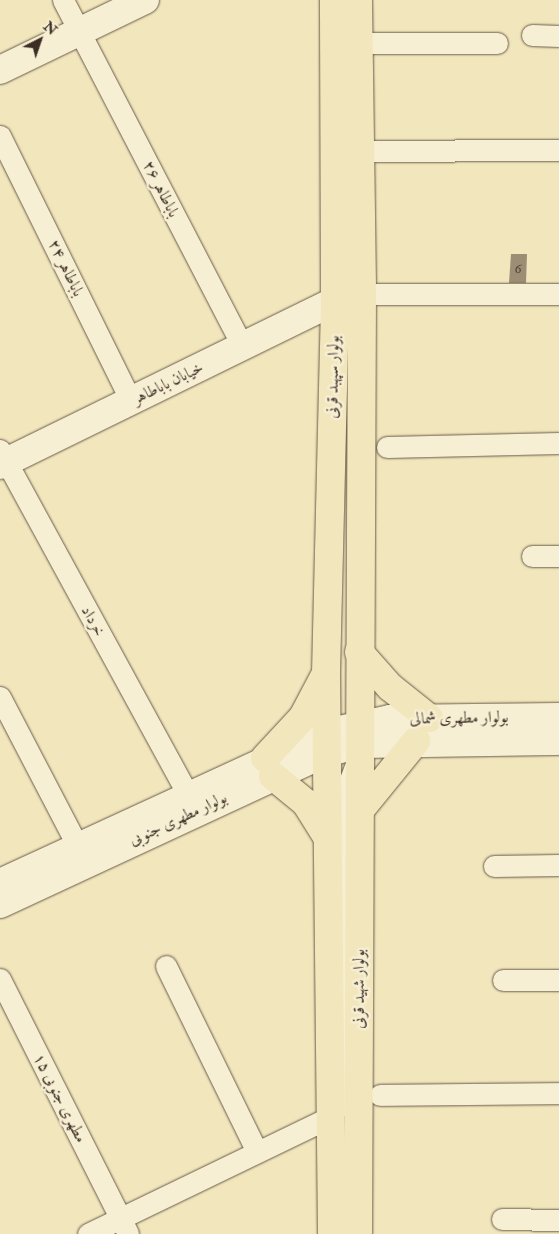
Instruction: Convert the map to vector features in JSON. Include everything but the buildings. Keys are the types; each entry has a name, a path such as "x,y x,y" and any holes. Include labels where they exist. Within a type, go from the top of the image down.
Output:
{"main road":[{"path":"0,70 145,0"},
{"name":"بولوار سپهبد قرنی","path":"326,743 335,301 334,0"},
{"name":"بولوار سپهبد قرنی","path":"358,0 362,294 359,734"},
{"name":"خیابان باباطاهر","path":"2,459 131,401 335,301"},
{"path":"359,652 390,687 422,729 360,810"},
{"path":"326,674 303,717 269,767 306,802 326,835"},
{"name":"بولوار مطهری شمالی","path":"359,734 559,717"},
{"name":"بولوار مطهری شمالی","path":"422,729 559,740"},
{"name":"بولوار مطهری جنوبی","path":"0,904 269,767 326,743 359,734"},
{"name":"بولوار شهید قرنی","path":"358,1234 359,734"},
{"name":"بولوار شهید قرنی","path":"326,743 326,835 337,1122 332,1234"},
{"name":"بولوار مطهری جنوبی","path":"0,883 187,793 269,767"}],"street":[{"name":"باباطاهر ۲۶","path":"63,0 242,346"},
{"path":"532,35 559,36"},
{"path":"359,43 498,43"},
{"name":"باباطاهر ۲۴","path":"0,136 131,401"},
{"path":"360,151 559,150"},
{"path":"362,294 559,294"},
{"path":"388,447 559,444"},
{"name":"خرداد","path":"2,459 187,793"},
{"path":"532,556 559,556"},
{"path":"0,697 77,845"},
{"path":"494,866 559,866"},
{"path":"166,966 257,1152"},
{"name":"مطهری جنوبی ۱۵","path":"0,979 124,1226"},
{"path":"502,980 559,980"},
{"path":"380,1094 559,1093"},
{"path":"88,1234 124,1226 257,1152 337,1122"},
{"path":"502,1218 559,1220"}],"lane":[{"path":"337,1122 342,787 359,734"},
{"path":"346,1165 346,1234"}]}
